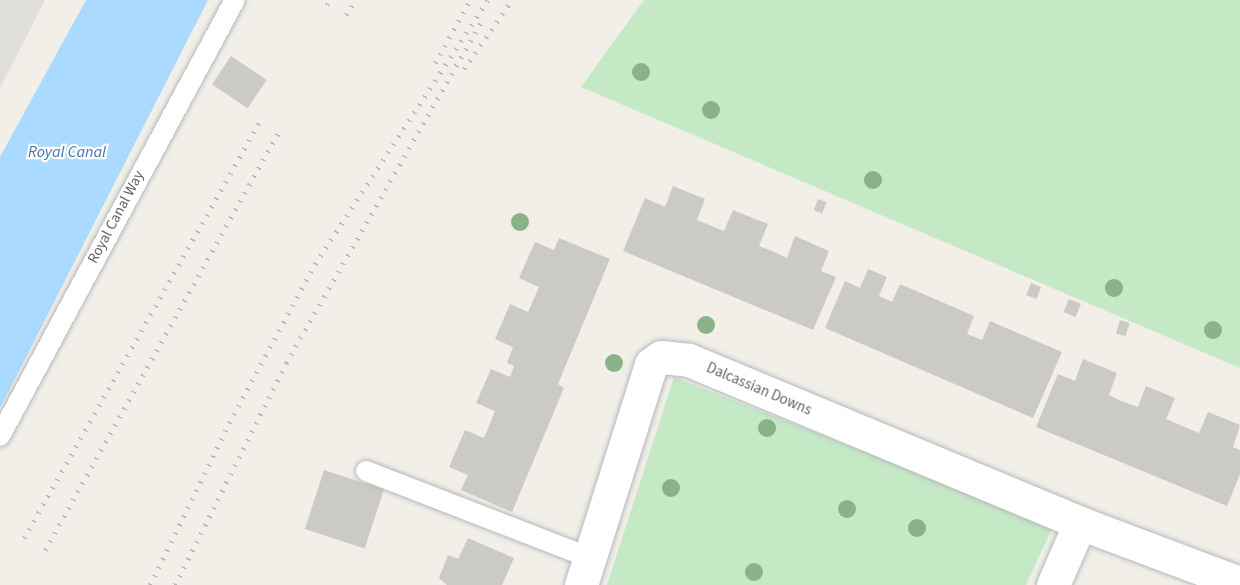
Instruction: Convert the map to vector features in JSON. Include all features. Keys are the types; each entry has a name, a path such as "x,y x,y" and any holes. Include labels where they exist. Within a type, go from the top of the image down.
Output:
{"street":[{"name":"Dalcassian Downs","path":"584,571 651,364 661,357 689,360 1080,523 1240,583"},
{"path":"1053,585 1080,523"}],"lane":[{"name":"Royal Canal Way","path":"0,436 235,0"},
{"path":"366,471 584,571"}],"shaded area":[{"path":"0,0 45,0 0,88"}],"green space":[{"path":"644,0 1240,0 1240,368 581,87"},
{"path":"674,377 1053,526 1026,585 607,585"}],"water":[{"name":"Royal Canal","path":"86,0 208,0 0,408 0,157"}],"building":[{"path":"231,56 267,80 248,108 212,84"},
{"path":"673,186 705,199 697,220 724,231 733,210 768,224 759,246 787,258 795,236 829,251 821,271 836,277 813,330 623,251 645,198 665,207"},
{"path":"818,199 826,202 822,213 814,210"},
{"path":"559,238 610,259 558,384 564,388 512,512 461,490 468,475 449,467 465,430 484,438 495,411 476,403 491,369 510,377 514,366 507,363 513,347 495,339 510,304 528,312 539,287 519,278 535,242 554,250"},
{"path":"868,269 887,277 879,296 892,302 900,284 974,316 967,334 982,340 990,321 1062,352 1033,418 825,328 845,281 860,288"},
{"path":"1031,283 1041,287 1036,299 1026,295"},
{"path":"1069,299 1081,304 1075,317 1064,312"},
{"path":"1120,320 1130,323 1125,336 1116,333"},
{"path":"1083,359 1117,373 1109,395 1121,401 1138,407 1146,386 1175,398 1166,419 1199,433 1208,412 1240,425 1233,447 1240,450 1240,474 1227,506 1036,427 1058,374 1075,381"},
{"path":"324,470 384,489 365,548 305,529"},
{"path":"468,538 514,558 502,585 447,585 439,578 448,555 458,559"}],"railway":[{"path":"327,5 329,0"},
{"path":"346,15 355,0"},
{"path":"435,63 470,0"},
{"path":"150,585 229,423 315,264 488,0"},
{"path":"464,69 512,0"},
{"path":"175,585 286,363 483,19"},
{"path":"24,538 260,121"},
{"path":"45,550 279,132"}]}
